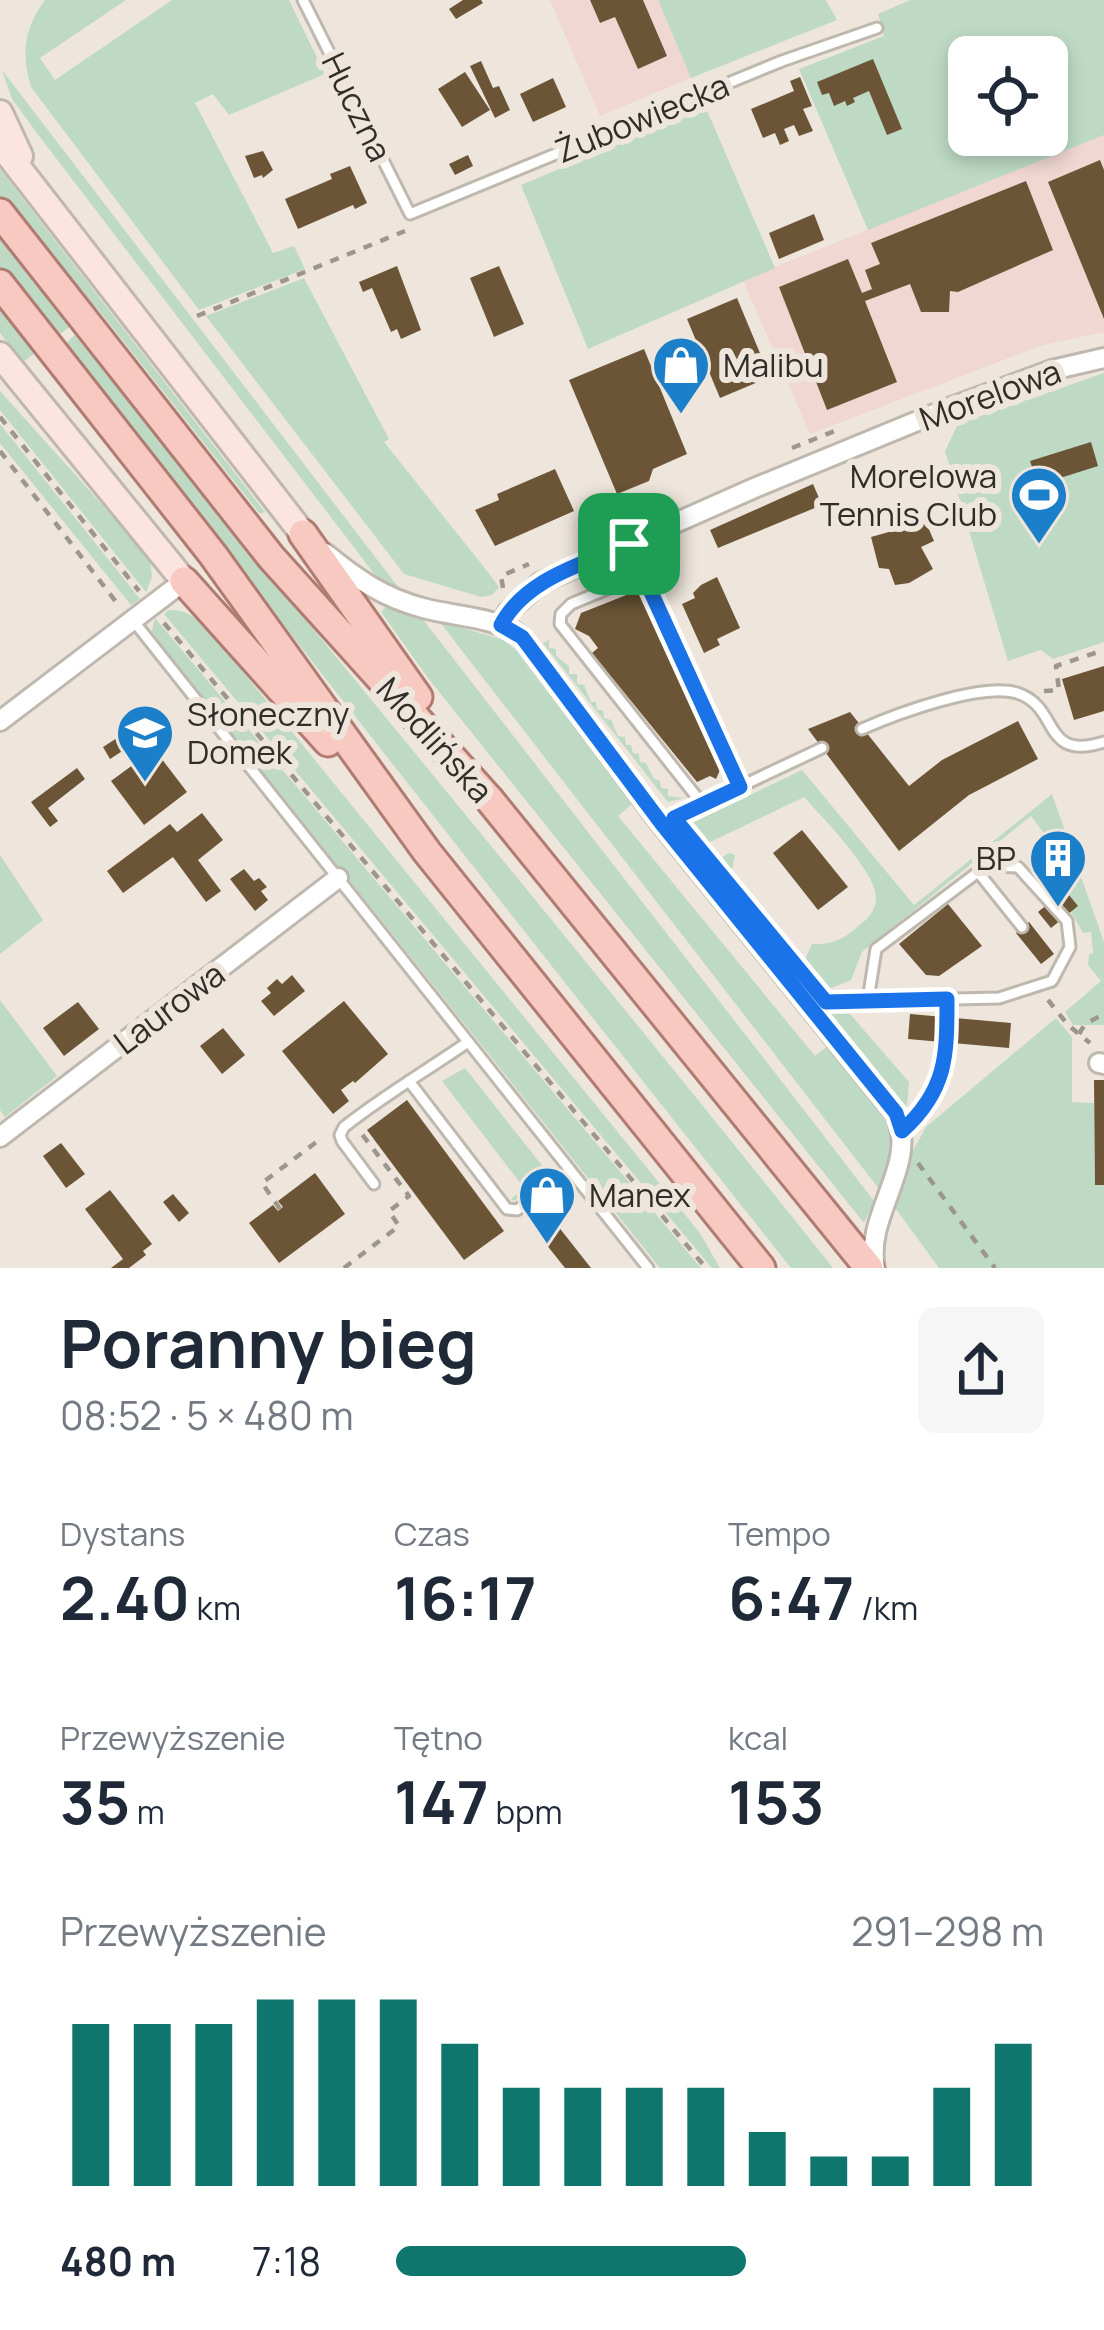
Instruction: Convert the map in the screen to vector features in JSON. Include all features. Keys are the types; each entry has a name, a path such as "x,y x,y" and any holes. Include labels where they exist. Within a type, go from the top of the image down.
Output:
{"main road":[{"path":"0,113 37,191"},
{"path":"0,144 303,534 489,799"},
{"name":"Modlińska","path":"0,213 271,557 489,799 872,1268"},
{"name":"Modlińska","path":"0,284 212,555 427,852 761,1268"},
{"path":"0,355 184,580 427,852"}],"street":[{"name":"Morelowa","path":"501,625 508,612 540,583 752,488 949,408 1052,370 1104,358"},
{"path":"303,534 382,595 501,625 522,637 662,824 896,1113 902,1131 899,1161 872,1238 872,1268"},
{"path":"0,721 184,580"},
{"name":"Laurowa","path":"0,1137 338,878"}],"lane":[{"name":"Huczna","path":"303,0 410,214"},
{"name":"Żubowiecka","path":"410,214 782,61 877,28"},
{"path":"629,544 740,787"},
{"path":"643,574 571,604 561,614 560,624 703,805"},
{"path":"133,620 648,1268"},
{"path":"862,729 988,691 1014,692 1031,700 1059,741 1076,748 1104,742"},
{"path":"662,824 822,748"},
{"path":"814,1012 826,1002 999,998 1052,981 1070,947 1067,922 1018,867 986,866 876,949 868,1000"},
{"path":"978,872 1022,927"},
{"path":"1047,959 1058,971"},
{"path":"902,1131 924,1110 939,1084 947,1046 947,999"},
{"path":"374,1184 340,1135 352,1120 468,1042"},
{"path":"409,1082 507,1209 518,1210 569,1171"}],"path":[{"path":"197,316 416,226"},
{"path":"0,417 151,606 706,1268"},
{"path":"0,451 121,604 105,621 114,632"},
{"path":"1014,692 1058,690 1055,666 1104,650"},
{"path":"1037,986 1091,1044 1101,1064"},
{"path":"1079,1034 1085,1024 1104,1014"},
{"path":"344,1268 399,1226 388,1211 409,1196 359,1130"},
{"path":"902,1131 931,1183 994,1268"},
{"path":"280,1209 262,1183 326,1135 340,1135"}],"shaded area":[{"path":"550,0 658,0 691,78 600,116"},
{"path":"1104,135 1104,332 1043,345 810,434 743,280 1052,156 1068,156 1068,149"}],"green space":[{"path":"45,0 126,0 40,58 55,80 172,0 289,0 325,74 229,115 213,94 195,103 273,253 294,246 305,269 199,310 31,87 26,42"},
{"path":"658,0 826,0 837,20 691,78"},
{"path":"910,0 1104,0 1104,135 1068,149 1068,36 948,36 948,156 1052,156 868,230 799,69 884,36 878,14"},
{"path":"2,70 402,592 382,584 39,136 12,99"},
{"path":"706,108 775,268 588,349 521,185"},
{"path":"0,169 265,512 260,514 96,307 23,362 0,333"},
{"path":"304,278 389,439 384,442 499,587 492,595 481,597 404,574 206,316"},
{"path":"75,335 833,1268 791,1268 64,345"},
{"name":"Morelowa Tennis Club","path":"1104,373 1104,642 1053,659 1041,650 1008,661 945,451 958,424"},
{"path":"0,391 150,558 152,577 146,592 0,410"},
{"path":"0,424 140,599 131,605 0,443"},
{"path":"386,607 421,617 821,1132 874,1201 864,1223 428,678 381,612"},
{"path":"169,610 191,615 218,639 700,1233 720,1268 712,1268 164,614"},
{"path":"155,618 701,1268 660,1268 156,639 152,631"},
{"path":"439,621 504,640 516,650 632,804 618,816 815,1056 829,1045 890,1127 892,1154 879,1189"},
{"path":"549,640 549,648 556,649 556,656 569,666 569,674 577,674 577,684 584,685 591,702 603,710 604,718 611,720 633,753 639,754 661,788 668,789 668,796 684,798 668,802 543,643"},
{"path":"802,770 914,905 1052,794 1104,942 1104,1025 1073,1025 1065,1012 1101,981 1088,965 1093,953 1091,932 1083,933 1071,912 1078,906 1062,886 1074,872 1031,816 862,952 851,980 822,992 716,861 729,853 735,855 731,875 803,964 812,944 846,936 874,907 874,887 847,846 804,797 704,845 688,825"},
{"path":"0,855 43,920 0,954"},
{"path":"0,1000 57,1076 5,1117 0,1110"},
{"path":"834,1009 850,1014 909,1082 907,1106 900,1105 829,1017"},
{"path":"1056,1018 1072,1037 1072,1102 1094,1103 1095,1184 1104,1185 1104,1268 939,1268 893,1205 909,1158 926,1127"},
{"path":"465,1068 548,1173 514,1201 511,1199 524,1188 442,1081"}],"building":[{"path":"463,0 483,3 456,19 449,9"},
{"path":"590,0 643,0 667,56 638,69 615,17 600,23"},
{"path":"873,59 902,129 887,135 869,91 847,106 845,101 834,106 817,82"},
{"path":"481,61 510,110 495,118 470,66"},
{"path":"465,72 490,110 462,127 438,89"},
{"path":"800,77 812,106 803,109 813,131 799,136 794,125 784,129 789,141 780,145 775,133 763,138 751,109 794,91 790,81"},
{"path":"553,78 566,107 533,122 520,94"},
{"path":"263,151 273,170 254,178 245,156"},
{"path":"468,155 473,166 455,175 449,164"},
{"path":"1100,160 1104,170 1104,319 1048,182"},
{"path":"350,166 367,203 298,229 285,199"},
{"path":"1026,181 1053,250 958,292 950,291 949,312 921,312 910,284 865,301 897,382 827,410 779,287 848,259 862,293 872,289 865,270 880,264 871,243"},
{"path":"814,214 824,240 779,259 769,233"},
{"path":"397,266 421,330 401,339 397,329 391,332 372,288 363,292 359,282"},
{"path":"499,266 524,324 494,337 470,278"},
{"path":"737,298 770,377 720,398 687,319"},
{"path":"644,349 687,454 653,469 649,481 617,494 569,380"},
{"path":"1091,442 1098,466 1038,485 1030,461"},
{"path":"555,469 574,511 495,546 475,510 499,500 497,494"},
{"path":"813,484 822,505 718,548 710,530"},
{"path":"921,511 934,541 921,547 933,569 895,585 889,569 879,568 871,537 896,530 898,521"},
{"path":"717,577 740,628 717,639 720,645 704,653 682,604"},
{"path":"639,590 720,770 716,779 710,776 697,782 592,653 598,648 589,636 575,629 581,613"},
{"path":"1104,666 1104,711 1074,720 1062,679"},
{"path":"850,712 909,786 942,760 1018,721 1038,759 969,795 899,851 808,729"},
{"path":"117,738 124,750 110,759 103,747"},
{"path":"145,756 161,758 187,792 144,825 111,781"},
{"path":"77,768 85,779 48,808 58,821 50,827 31,802"},
{"path":"202,813 223,840 198,860 221,891 206,902 173,857 123,893 107,871 170,824 177,832"},
{"path":"802,830 848,887 818,910 773,853"},
{"path":"244,869 267,887 261,891 268,900 255,911 230,879"},
{"name":"BP","path":"1065,890 1078,906 1051,928 1038,912"},
{"path":"948,904 982,946 939,976 926,975 899,944"},
{"name":"BP","path":"1029,922 1054,954 1041,964 1016,933"},
{"path":"292,975 305,991 274,1016 261,1001 277,979 282,984"},
{"path":"344,1001 388,1054 341,1090 349,1101 333,1114 282,1051"},
{"path":"78,1002 99,1029 64,1056 43,1028"},
{"path":"910,1014 1011,1023 1009,1048 908,1039"},
{"path":"223,1028 245,1055 222,1074 200,1046"},
{"path":"1094,1080 1104,1080 1104,1185 1095,1185"},
{"path":"407,1100 504,1231 464,1260 367,1130"},
{"path":"61,1143 85,1174 66,1188 43,1156"},
{"path":"315,1173 345,1214 279,1263 249,1223 273,1205 278,1211 283,1207 278,1201"},
{"path":"110,1190 152,1244 129,1268 111,1268 123,1259 85,1209"},
{"path":"173,1194 189,1213 179,1222 163,1202"},
{"path":"554,1221 591,1268 565,1268 538,1234"}],"place":[{"name":"Malibu","path":"681,416"},
{"name":"Morelowa Tennis Club","path":"1039,546"},
{"name":"Słoneczny Domek","path":"145,784"},
{"name":"BP","path":"1058,909"},
{"name":"Manex","path":"547,1246"}],"route":[{"path":"629,544 740,787 674,818 826,1002 947,999 947,1046 939,1084 924,1110 902,1131 896,1113 662,824 522,637 501,625 521,598 540,583 629,544"}]}
